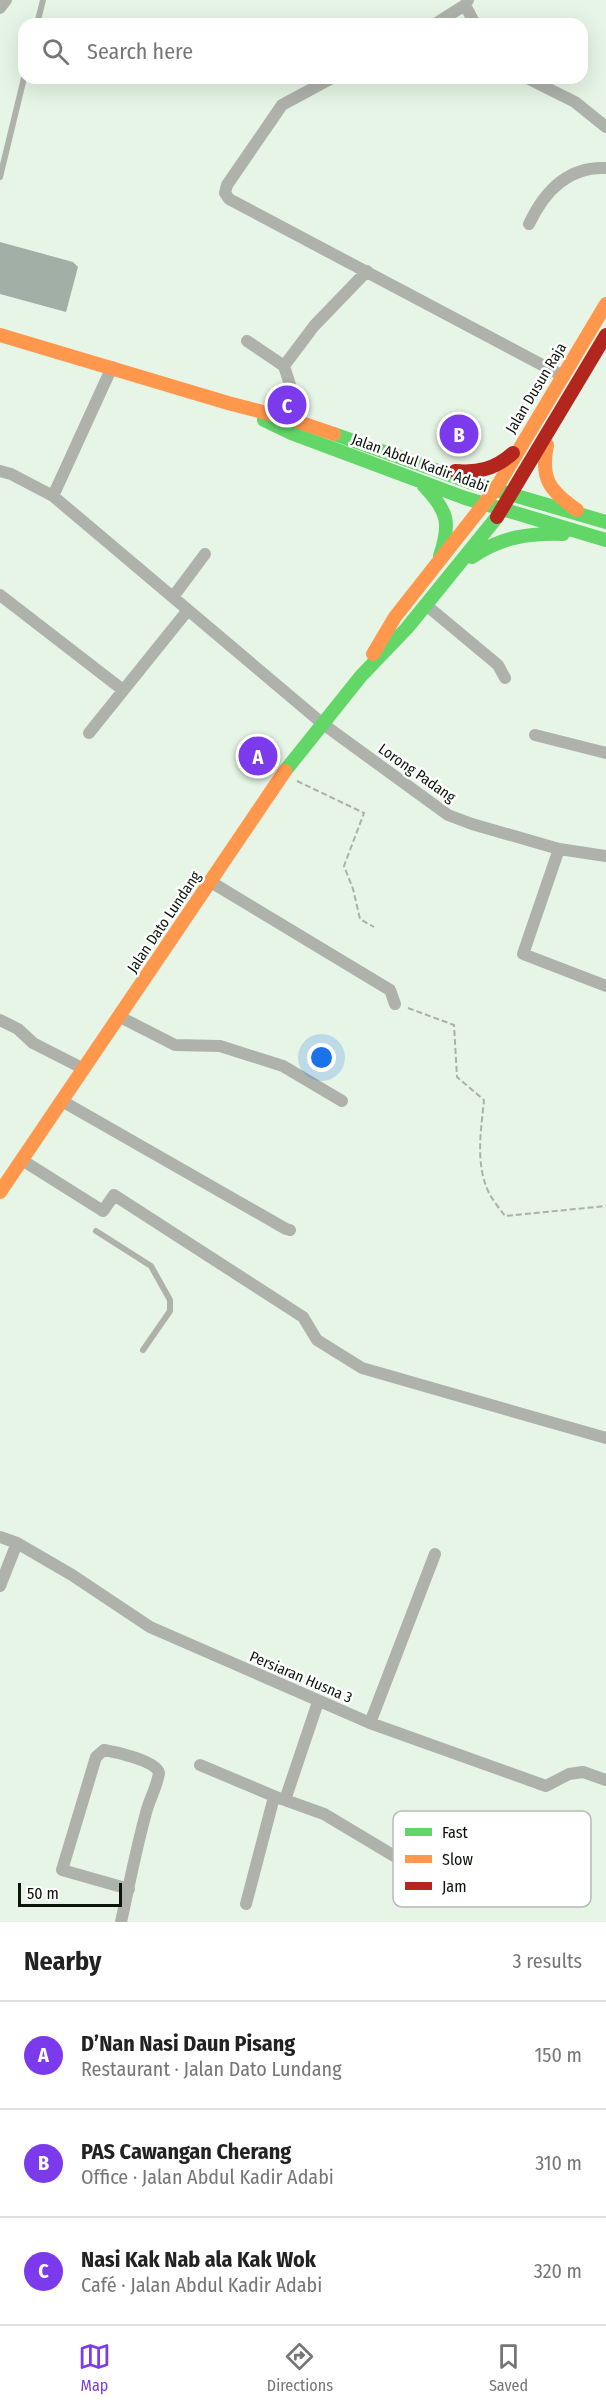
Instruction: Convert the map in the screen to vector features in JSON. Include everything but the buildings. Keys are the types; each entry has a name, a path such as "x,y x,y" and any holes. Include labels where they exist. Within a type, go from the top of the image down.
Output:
{"main road":[{"name":"Jalan Dusun Raja","path":"495,490 606,304"},
{"name":"Jalan Abdul Kadir Adabi","path":"0,335 228,403 283,417 495,490 606,522"},
{"path":"513,495 606,335"},
{"name":"Jalan Abdul Kadir Adabi","path":"228,403 291,433 420,482 503,510 606,540"},
{"path":"551,430 543,471 548,484 558,495 586,516"},
{"path":"425,466 483,472 507,458 523,444"},
{"path":"420,482 438,500 445,511 448,523 447,537 437,565"},
{"name":"Jalan Dato Lundang","path":"361,676 395,617 495,490"},
{"name":"Jalan Dato Lundang","path":"0,1192 284,774 361,676 408,628 513,495"},
{"path":"455,569 478,552 509,537 540,532 591,536"}],"street":[{"path":"0,8 6,0"},
{"path":"444,18 467,2 473,18"},
{"path":"321,84 282,105 227,186 225,193 235,202 563,376"},
{"path":"539,84 575,102 606,127"},
{"path":"529,224 548,191 564,178 581,171 606,168"},
{"path":"284,366 314,326 367,271"},
{"path":"247,341 284,366 291,388 283,417"},
{"path":"53,496 112,367"},
{"name":"Lorong Padang","path":"0,471 11,474 53,496 323,724 448,815 559,849 606,856"},
{"path":"173,597 205,554"},
{"path":"0,596 123,690"},
{"path":"426,605 498,665 506,678"},
{"path":"89,733 188,610"},
{"path":"535,735 606,753"},
{"path":"559,849 524,954 606,986"},
{"path":"211,882 291,928 390,990 395,1004"},
{"path":"120,1017 175,1045 220,1046 283,1066 342,1101"},
{"path":"0,1020 18,1029 33,1043 84,1069"},
{"path":"62,1101 291,1230"},
{"path":"22,1160 103,1211 114,1195 303,1317 317,1340 362,1368 606,1438"},
{"name":"Persiaran Husna 3","path":"0,1537 17,1543 72,1575 150,1627 370,1723 546,1786 568,1774 583,1772 606,1780"},
{"path":"0,1586 17,1543"},
{"path":"370,1723 435,1554"},
{"path":"246,1904 279,1799 318,1702"},
{"path":"121,1922 129,1889 146,1812 159,1769 152,1764 104,1750 96,1757 62,1870 129,1889"},
{"path":"200,1765 279,1799 324,1814 393,1855"}],"lane":[{"path":"38,18 43,0"},
{"path":"0,177 23,84"},
{"path":"96,1231 151,1266 170,1300 170,1311 143,1350"}],"path":[{"path":"284,774 364,813 344,866 353,889 360,919 374,927"},
{"path":"395,1004 454,1025 457,1077 484,1101 480,1147 483,1173 489,1193 505,1216 606,1206"}],"traffic: fast":[{"path":"264,420 291,433 465,498 606,540"},
{"path":"334,434 472,483 606,522"},
{"path":"424,486 443,510 445,518 446,535 440,556"},
{"path":"285,771 361,676 407,628 497,517"},
{"path":"472,557 494,545 515,538 538,534 563,534"}],"traffic: slow":[{"path":"373,654 395,617 495,490 606,304"},
{"path":"0,335 334,434"},
{"path":"547,445 545,467 549,483 560,497 577,510"},
{"path":"0,1192 285,771"}],"traffic: jam":[{"path":"497,517 606,335"},
{"path":"455,471 486,469 500,463 513,453"}],"place":[{"name":"Nasi Kak Nab ala Kak Wok","path":"287,405"},
{"name":"PAS Cawangan Cherang","path":"459,434"},
{"name":"D’Nan Nasi Daun Pisang","path":"258,756"}]}
